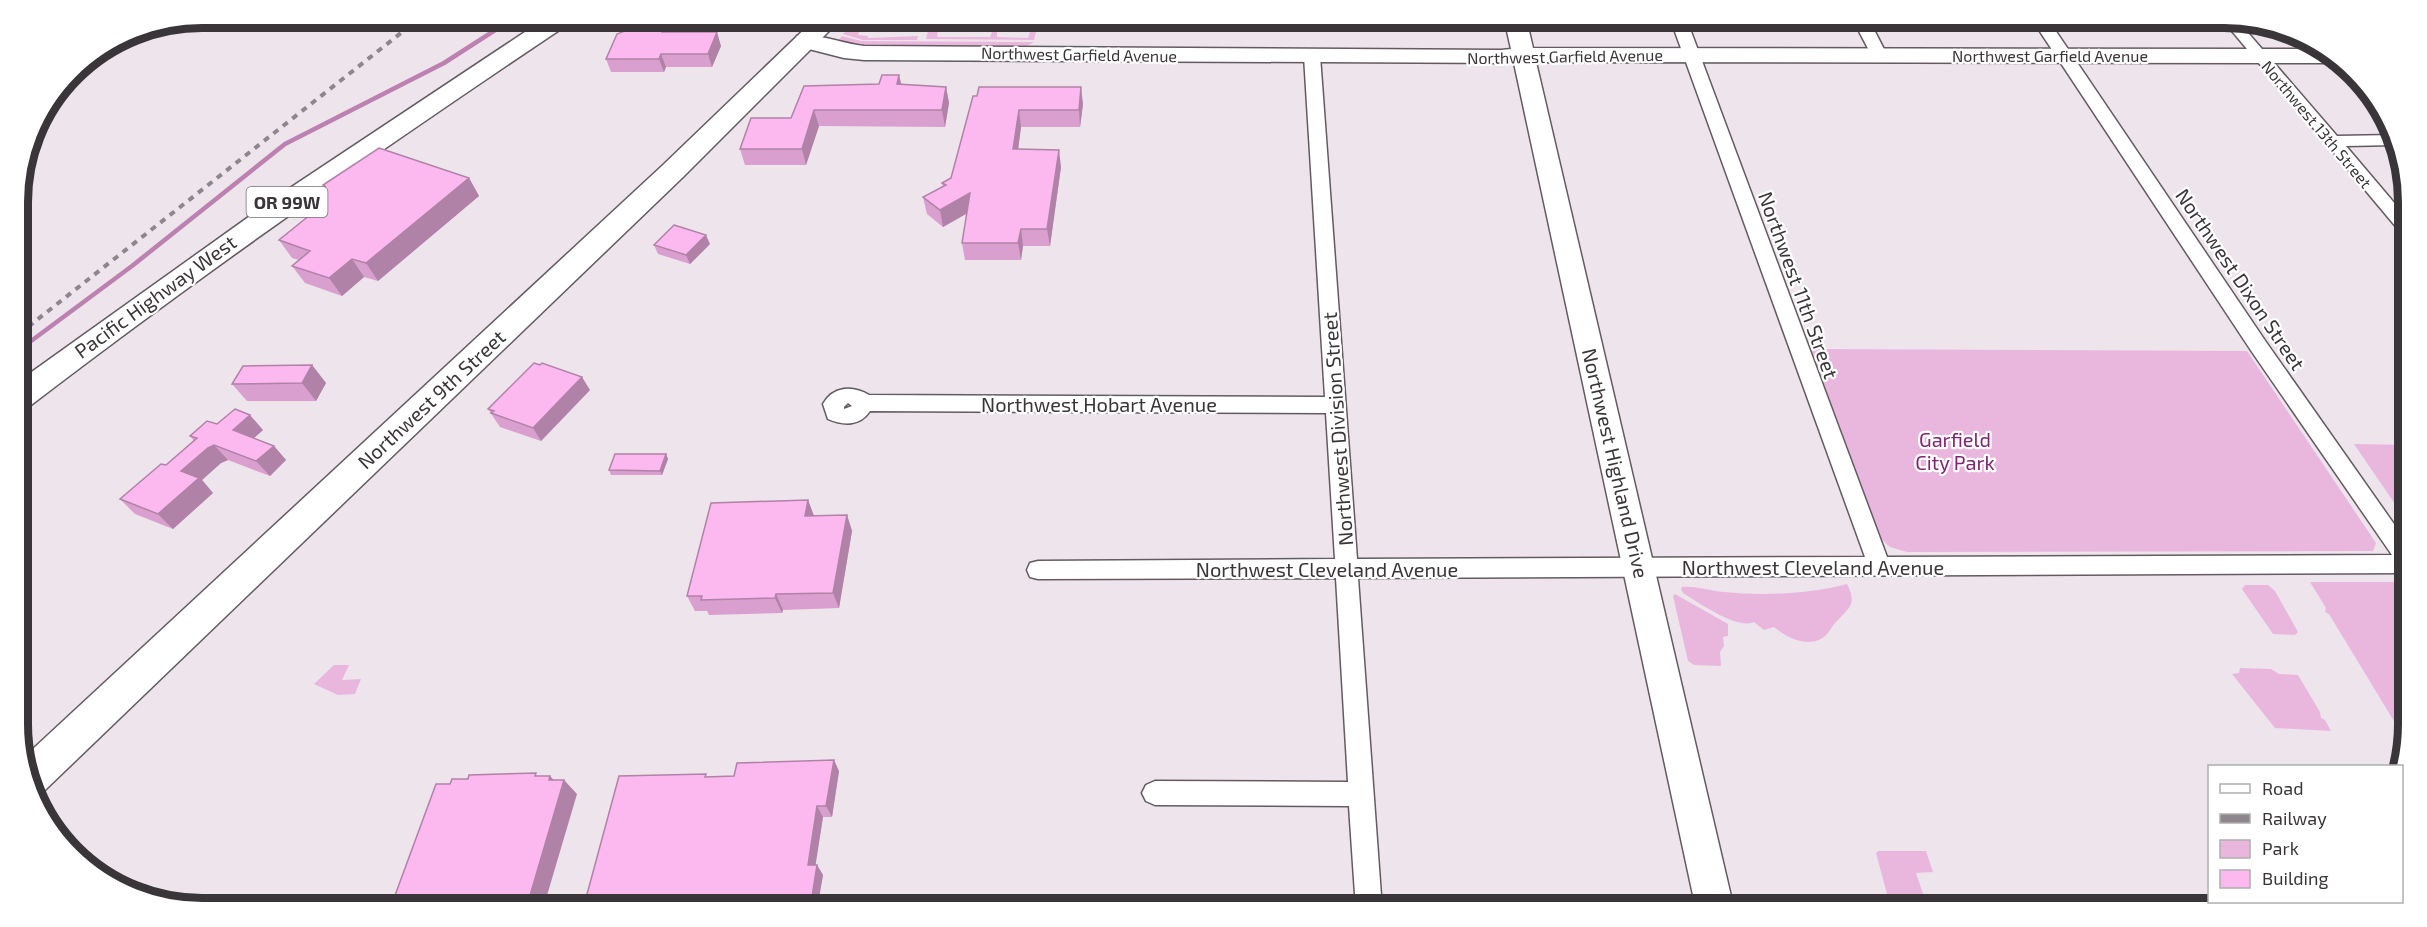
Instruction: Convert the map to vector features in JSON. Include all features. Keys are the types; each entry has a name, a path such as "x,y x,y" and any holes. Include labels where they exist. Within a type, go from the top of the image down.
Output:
{"main road":[{"name":"Pacific Highway West","path":"29,391 174,281 280,206 546,29"},
{"name":"Northwest 9th Street","path":"36,772 666,177 818,29"}],"street":[{"name":"Northwest Highland Drive","path":"1517,28 1713,898"},
{"name":"Northwest 11th Street","path":"1682,28 1879,566"},
{"path":"1865,28 1879,55"},
{"name":"Northwest Dixon Street","path":"2046,28 2259,347 2398,547"},
{"name":"Northwest 13th Street","path":"2237,29 2398,218"},
{"name":"Northwest Garfield Avenue","path":"805,41 844,51 864,53 1501,57 1692,54 2318,56"},
{"name":"Northwest Division Street","path":"1312,56 1368,898"},
{"path":"2331,141 2386,140"},
{"name":"Northwest Hobart Avenue","path":"862,403 1335,405"},
{"name":"Northwest Cleveland Avenue","path":"1038,570 2398,563"},
{"path":"1155,793 1361,794"}],"green space":[{"path":"849,29 867,29 860,30 858,35 868,36 868,38 918,36 917,40 863,40 843,34"},
{"path":"928,31 938,31 937,37 990,37 992,32 997,32 997,37 1028,38 1030,32 1036,32 1034,40 926,39"},
{"path":"842,36 861,41 1034,42 1027,46 861,45 838,41"},
{"name":"Garfield City Park","path":"1809,349 2247,351 2376,543 2373,551 1907,552 1890,547 1879,537"},
{"path":"2354,444 2398,445 2398,508"},
{"path":"2310,582 2398,582 2398,728 2329,614 2325,612 2326,608"},
{"path":"1847,584 1851,605 1825,636 1813,642 1792,638 1774,627 1764,630 1754,622 1738,622 1729,619 1683,593 1681,589 1688,587 1724,592 1770,594 1818,590"},
{"path":"2245,585 2268,585 2275,591 2298,632 2295,635 2273,634 2242,589"},
{"path":"1675,594 1728,624 1728,636 1723,637 1724,646 1720,652 1721,666 1694,665 1688,661 1673,596"},
{"path":"334,665 349,665 342,680 361,679 355,694 338,695 314,684"},
{"path":"2240,668 2271,669 2279,674 2298,675 2320,712 2321,718 2325,720 2331,731 2275,728 2232,674 2239,673"},
{"path":"1878,851 1926,851 1933,872 1916,873 1924,898 1888,898 1876,853"}],"building":[{"path":"630,29 663,29 662,32 717,32 708,54 661,54 659,59 606,59 617,34"},
{"path":"882,75 899,75 897,84 946,87 942,110 814,110 802,149 740,149 751,118 791,118 804,86 879,84"},
{"path":"979,87 1081,87 1079,110 1019,110 1013,149 1059,150 1047,229 1021,229 1018,243 962,243 970,193 940,210 923,197 946,185 942,183 951,178 973,96 977,96"},
{"path":"379,148 469,178 366,263 352,259 329,278 292,266 310,251 279,240 316,210 299,204 325,186 323,185"},
{"path":"674,225 706,235 686,255 654,245"},
{"path":"534,363 540,365 542,363 582,377 533,428 491,413 494,411 488,409"},
{"path":"312,365 302,383 232,384 243,366"},
{"path":"235,409 250,415 233,430 274,446 256,461 214,445 181,471 199,478 158,514 120,499 161,464 166,465 197,438 190,436 207,421 217,424"},
{"path":"615,454 666,454 660,471 609,470"},
{"path":"808,500 805,516 847,515 833,593 776,594 775,598 701,600 702,596 687,596 711,503"},
{"path":"834,760 826,806 817,806 808,865 817,865 812,898 586,898 619,776 706,774 705,777 734,776 737,763"},
{"path":"536,773 535,776 550,776 549,780 564,780 529,898 394,898 436,784 450,784 452,779 468,779 469,775"}],"waterway":[{"path":"29,343 132,266 285,144 444,63 497,29"}],"railway":[{"path":"29,326 406,29"}]}
